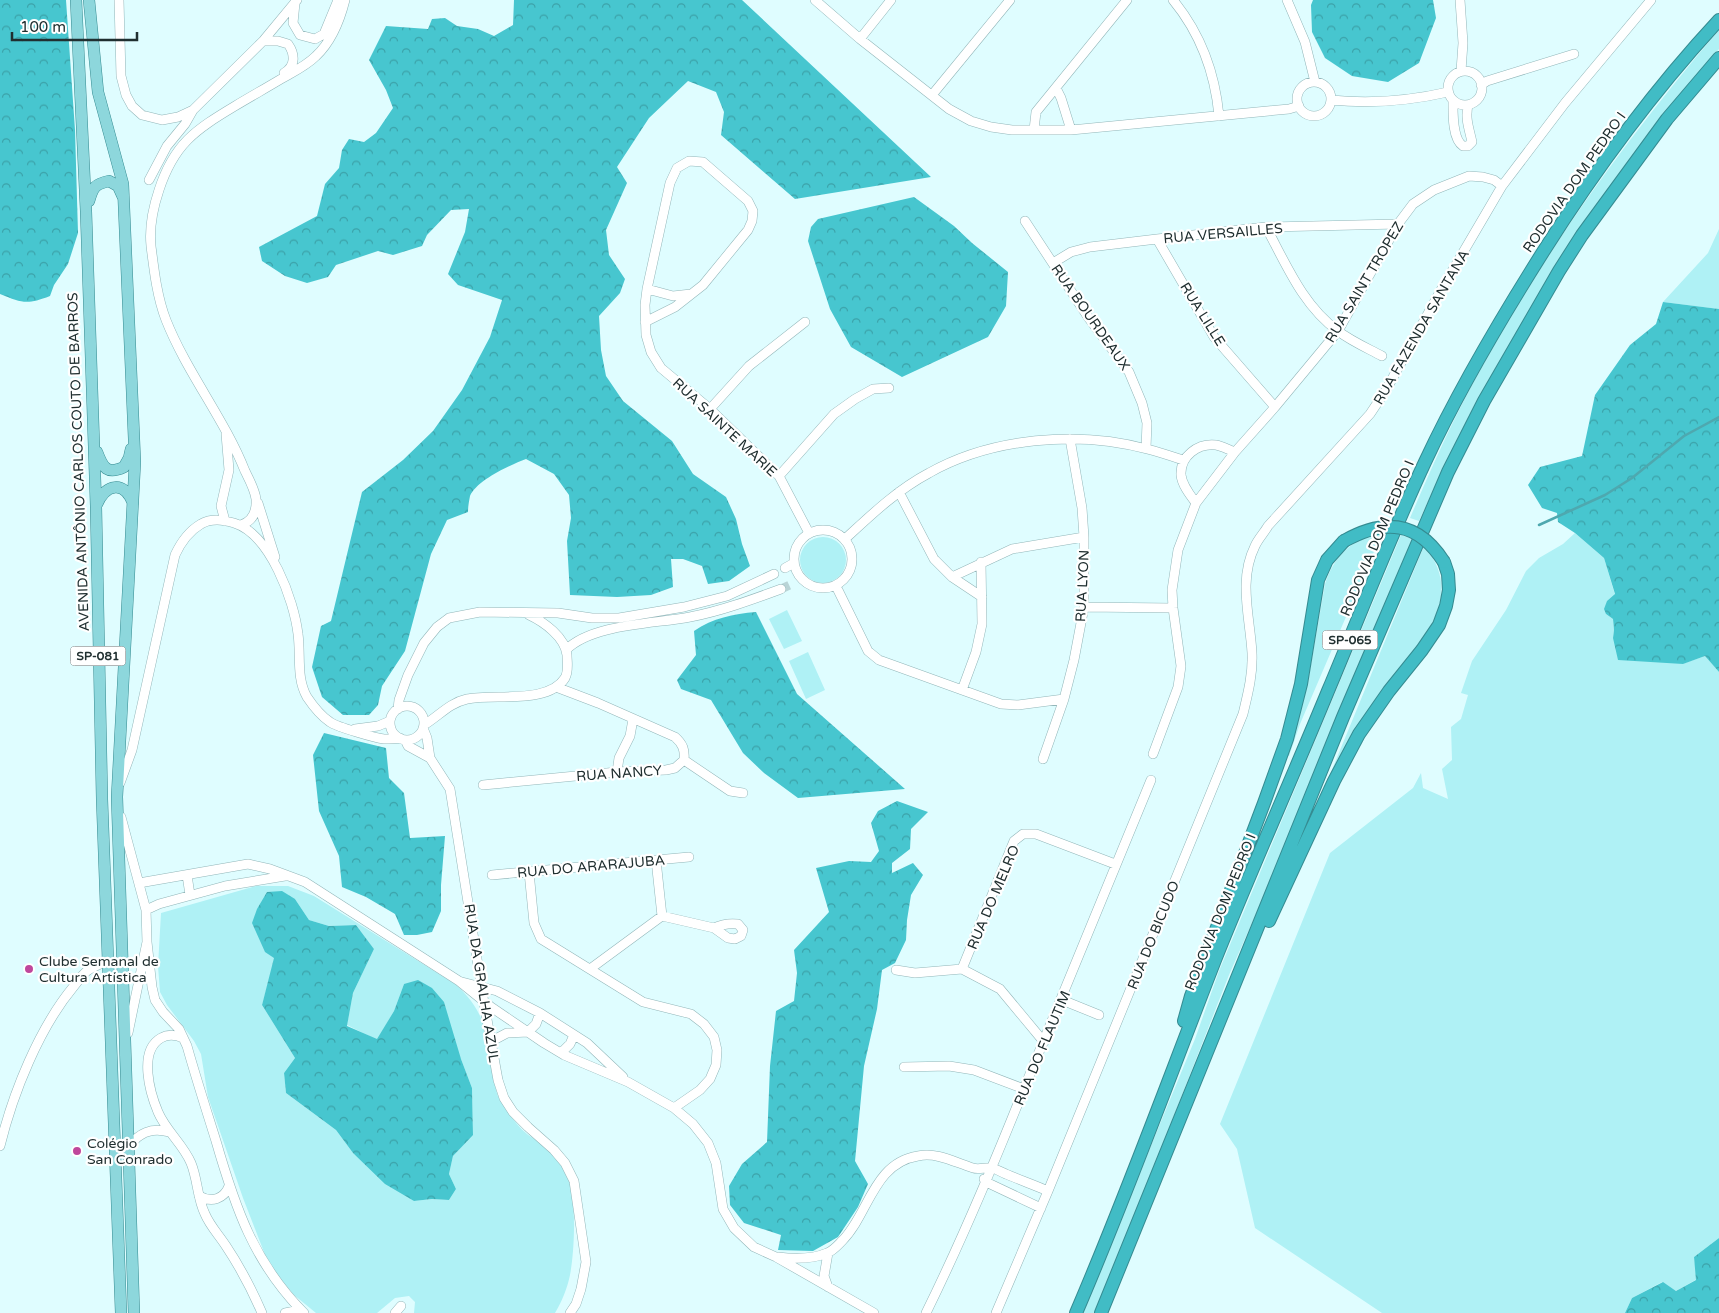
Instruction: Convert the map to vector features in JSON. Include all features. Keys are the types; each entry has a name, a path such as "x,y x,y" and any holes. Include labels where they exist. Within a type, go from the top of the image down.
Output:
{"highway":[{"name":"RODOVIA DOM PEDRO I","path":"1076,1313 1125,1194 1216,958 1424,464 1490,338 1567,215 1637,118 1688,53 1719,20"},
{"name":"SP-065","path":"1101,1313 1343,717 1448,472 1484,401 1559,271 1582,235 1667,119 1719,58"},
{"path":"1161,1102 1191,996 1287,739 1301,684 1318,580 1327,560 1344,541 1371,529 1399,527 1424,538 1434,547 1444,562 1448,574 1449,590 1446,606 1439,625 1375,711 1347,756 1213,1038"}],"main road":[{"name":"AVENIDA ANTÔNIO CARLOS COUTO DE BARROS","path":"76,0 86,211 96,506 107,961 121,1313"},
{"name":"SP-081","path":"91,0 98,92 123,184 134,431 135,462 117,790 134,1313"},
{"path":"86,211 93,188 100,183 109,181 118,186 124,198"},
{"path":"93,436 102,466 107,470 114,471 124,467 127,463 134,431"},
{"path":"96,506 103,493 112,487 118,487 127,492 133,503"}],"street":[{"path":"119,0 121,76 126,95 132,106 142,114 162,120 178,117 193,110"},
{"path":"296,2 293,23 300,35 315,40 324,34 338,0"},
{"path":"345,0 339,20 323,48 316,56 303,66 202,127 180,148 164,175 152,216 151,244 160,302 178,345 226,429 256,497 293,611 298,633 300,676 307,696 320,714 332,724 383,739 410,740 417,737 424,726 447,707 467,699 539,694 556,687 565,677 568,666 566,650 553,630 540,620 526,613"},
{"path":"815,0 955,113 981,125 1012,130 1071,130 1289,109 1299,106"},
{"path":"860,38 891,0"},
{"path":"932,95 1010,0"},
{"path":"1034,130 1036,112 1127,0"},
{"path":"1173,0 1189,21 1205,54 1216,88 1219,116"},
{"path":"1287,0 1305,42 1316,82"},
{"path":"1460,0 1463,43 1461,71"},
{"name":"RUA FAZENDA SANTANA","path":"1254,546 1268,526 1370,414 1386,390 1441,290 1502,186 1591,70 1651,0"},
{"path":"149,180 160,157 193,110 263,40 296,2"},
{"path":"245,100 274,78 290,69 294,60 292,50 288,44 263,40"},
{"path":"1481,85 1487,81 1574,54"},
{"path":"1461,71 1474,74 1481,85 1482,89 1479,98 1468,105 1459,104 1453,100 1448,92 1450,79 1461,71"},
{"path":"1316,82 1327,87 1331,100 1329,108 1318,115 1309,115 1301,110 1297,98 1300,89 1307,83 1316,82"},
{"path":"1056,88 1071,130"},
{"path":"1331,100 1394,102 1448,92"},
{"path":"1453,100 1456,140 1463,146 1468,146 1472,142 1466,115 1468,105"},
{"name":"RUA SAINTE MARIE","path":"645,322 675,307 703,286 748,230 752,221 753,211 748,201 704,162 689,161 677,168 670,183 647,289 645,305 645,322 646,335 651,352 661,368 710,409 779,476 809,533"},
{"name":"RUA SAINT TROPEZ","path":"1153,754 1178,687 1180,666 1172,590 1178,550 1196,503 1235,452 1338,331 1398,224 1413,204 1434,190 1469,176 1494,180 1502,186"},
{"name":"RUA BOURDEAUX","path":"1025,221 1088,317 1129,372 1142,403 1147,423 1146,448"},
{"name":"RUA VERSAILLES","path":"1052,263 1071,252 1090,247 1157,239 1266,227 1398,224"},
{"path":"1266,227 1302,294 1312,307 1338,331 1382,356"},
{"name":"RUA LILLE","path":"1157,239 1214,337 1275,407"},
{"path":"647,289 673,296 694,293"},
{"path":"710,409 749,366 805,322"},
{"path":"779,476 834,414 873,389 889,388"},
{"path":"224,520 221,506 230,470 226,429"},
{"path":"845,538 876,510 928,473 958,458 1016,443 1070,439 1108,441 1146,448 1183,460"},
{"name":"RUA LYON","path":"1043,759 1064,699 1084,607 1082,508 1070,439"},
{"path":"1196,503 1186,489 1181,475 1183,460 1191,452 1202,447 1216,445 1235,452"},
{"path":"899,492 934,559 952,577 982,597"},
{"path":"240,525 246,523 256,512 256,497"},
{"path":"117,790 132,750 175,555 182,541 200,525 209,520 224,520 240,525 261,543 277,565"},
{"path":"818,530 828,530 845,538 852,550 852,564 847,577 836,586 822,588 802,580 794,563 794,554 802,538 818,530"},
{"path":"952,577 1012,549 1084,537"},
{"name":"RUA DO BICUDO","path":"996,1313 1048,1192 1243,714 1251,682 1252,653 1245,596 1247,571 1254,546"},
{"path":"962,690 976,652 982,624 981,562"},
{"path":"785,568 794,563"},
{"path":"398,709 402,692 417,654 437,627 450,618 480,612 558,613 592,618 619,618 684,607 727,596 774,574"},
{"path":"792,584 802,580"},
{"path":"836,586 868,651 880,660 1001,704 1018,705 1064,699"},
{"path":"566,650 582,638 598,632 690,617 738,605 781,588"},
{"path":"1084,607 1173,608"},
{"path":"556,687 598,703 675,737 681,742 685,751 684,760 730,791 743,793"},
{"path":"402,739 392,732 390,721 394,711 407,706 414,707 420,711 424,718 424,726"},
{"path":"617,772 619,758 630,736 633,719"},
{"path":"350,729 378,726 390,721"},
{"name":"RUA DA GRALHA AZUL","path":"424,726 430,758 450,789 498,1080 504,1098 513,1112 554,1150 565,1163 574,1181 586,1262 581,1289 570,1313"},
{"name":"RUA DA GRALHA AZUL","path":"402,739 408,746 430,758"},
{"name":"RUA NANCY","path":"483,785 617,772 666,770 675,768 684,760"},
{"name":"RUA DO FLAUTIM","path":"926,1313 992,1168 1151,780"},
{"path":"117,803 146,910 147,942 155,1000 163,1012 176,1025 187,1046 229,1186 244,1226 260,1258 279,1286 304,1313"},
{"name":"RUA DO MELRO","path":"962,969 1014,841 1023,834 1036,834 1116,864"},
{"name":"RUA DO ARARAJUBA","path":"492,875 690,857"},
{"path":"656,860 662,916"},
{"path":"139,883 248,864 270,869 305,882 459,981 484,1001 560,1053 628,1082 674,1108 694,1124 708,1144 716,1163 723,1210 734,1228 754,1247 776,1257 874,1313"},
{"path":"529,872 534,923 541,938 643,1002 691,1014 704,1024 714,1037 717,1050 716,1065 710,1079 700,1090 674,1108"},
{"path":"187,875 190,895"},
{"path":"146,910 159,904 225,886 285,876"},
{"path":"590,970 662,916 714,928"},
{"path":"125,1051 147,942"},
{"path":"0,1146 8,1114 30,1060 50,1021 64,997 87,971 107,961"},
{"path":"896,970 915,973 962,969 1000,989 1044,1042"},
{"path":"459,981 497,991 540,1013 587,1043 628,1082"},
{"path":"1062,1000 1100,1015"},
{"path":"492,1041 507,1033 528,1032 536,1024 540,1013"},
{"path":"183,1038 169,1036 160,1038 153,1045 148,1054 151,1092 158,1113 168,1132 181,1146 190,1161 208,1222 233,1257 262,1313"},
{"path":"560,1053 570,1044 574,1036"},
{"path":"904,1067 949,1066 974,1070 1024,1089"},
{"path":"129,1147 138,1136 148,1132 158,1130 168,1132"},
{"path":"776,1257 795,1259 828,1253 848,1235 859,1220 874,1188 886,1172 902,1160 917,1156 932,1155 975,1169 992,1168 1048,1192"},
{"path":"975,1169 986,1182 1041,1208"},
{"path":"199,1196 206,1200 214,1200 222,1196 229,1186"},
{"path":"828,1253 824,1276 828,1287"},
{"path":"285,1313 295,1311 304,1313"}],"shaded area":[{"path":"1719,30 1719,49 1631,159 1552,274 1481,395 1419,521 1410,518 1457,414 1484,362 1544,263 1576,214 1645,120"},
{"path":"1719,229 1719,309 1663,302 1708,253"},
{"path":"1382,533 1300,724 1289,756 1285,757 1308,682 1325,584 1329,574 1339,557 1353,544 1371,535"},
{"path":"1575,533 1604,558 1615,595 1606,614 1613,619 1613,638 1682,664 1705,656 1719,672 1719,1238 1694,1257 1697,1279 1676,1291 1662,1282 1632,1298 1625,1313 1382,1313 1255,1228 1237,1149 1220,1124 1330,853 1413,788 1421,773 1423,788 1448,799 1442,769 1452,760 1451,727 1461,719 1468,695 1461,693 1472,661 1506,610 1526,571 1539,558 1563,544"},
{"path":"1401,535 1412,539 1266,891 1229,975 1117,1261 1095,1313 1082,1313 1195,1039 1219,971"},
{"path":"823,537 836,541 842,547 846,560 842,573 836,579 823,583 810,579 804,573 800,560 804,547 810,541"},
{"path":"1424,546 1437,567 1442,588 1438,608 1430,628 1368,710 1329,777"},
{"path":"787,610 802,641 784,649 769,619"},
{"path":"808,652 825,690 806,699 789,661"},
{"path":"256,886 288,886 314,896 455,984 465,994 484,1024 499,1098 527,1134 552,1151 566,1169 570,1179 574,1221 572,1264 566,1290 555,1313 414,1313 415,1302 409,1296 395,1298 377,1313 316,1313 294,1295 269,1265 243,1198 208,1097 201,1054 160,992 158,966 161,913","holes":["295,899 309,920 329,926 356,925 374,949 353,993 347,1025 377,1040 394,1011 404,984 461,1059 472,1088 473,1134 453,1156 449,1174 456,1189 449,1200 414,1201 353,1153 336,1130 286,1093 284,1073 295,1058 262,1005 275,958"]}],"green space":[{"path":"0,0 66,0 75,130 78,233 68,264 54,285 50,296 30,302 19,301 0,294"},
{"path":"514,0 742,0 931,177 795,199 721,135 724,112 716,92 688,81 649,118 617,167 627,183 606,230 609,255 625,279 620,293 599,316 601,350 606,376 623,401 672,441 693,474 726,497 736,519 750,566 729,581 708,584 702,566 683,559 671,559 673,587 651,595 617,597 570,595 567,541 571,518 569,495 554,474 526,459 503,469 479,484 470,496 468,512 447,520 431,554 405,651 382,686 378,705 369,715 343,715 322,697 312,667 321,626 331,621 362,492 403,460 433,431 462,390 490,337 502,300 458,285 448,274 465,232 469,209 451,210 427,235 422,246 393,255 378,251 336,265 328,277 307,283 285,276 262,261 259,247 317,216 325,184 339,168 342,150 349,139 364,142 376,133 393,108 386,90 369,60 386,26 428,29 432,19 445,18 457,26 478,29 494,36 513,25"},
{"path":"1313,0 1433,0 1436,18 1419,63 1388,82 1352,76 1325,58 1312,32 1311,5"},
{"path":"914,197 954,226 1008,272 1006,306 988,337 902,377 851,347 830,309 808,241 811,227 818,219"},
{"path":"1663,302 1719,309 1719,672 1705,656 1683,664 1618,660 1613,638 1613,619 1606,614 1604,609 1607,601 1615,594 1604,558 1575,533 1558,522 1557,513 1542,508 1528,485 1540,467 1582,456 1595,395 1630,345 1656,324"},
{"path":"756,612 797,694 905,789 798,798 764,773 743,753 711,700 681,689 677,680 696,655 694,631 724,617"},
{"path":"324,733 386,748 389,778 404,793 410,838 445,836 441,911 432,932 404,935 395,914 366,897 342,887 339,856 319,811 313,755"},
{"path":"897,801 928,812 911,829 910,849 892,863 892,873 913,863 923,875 911,895 906,940 895,963 882,970 877,1009 864,1066 855,1161 868,1184 858,1207 838,1237 813,1251 778,1250 781,1235 744,1223 730,1205 729,1186 742,1164 767,1142 770,1066 776,1011 794,1001 797,973 794,950 829,912 816,868 849,861 871,862 879,851 871,823 878,811"},
{"path":"282,891 295,899 309,920 329,926 356,925 374,949 353,993 347,1026 377,1039 394,1011 404,984 418,980 432,988 444,1002 472,1088 473,1135 453,1156 449,1174 456,1189 449,1200 414,1201 385,1184 353,1153 336,1130 286,1093 284,1073 295,1058 262,1005 274,958 265,952 252,923 257,909 267,892"},
{"path":"1719,1238 1719,1313 1625,1313 1632,1298 1663,1282 1676,1291 1696,1280 1694,1257"}],"waterway":[{"path":"1539,525 1605,495 1632,478 1684,436 1719,417"}],"tunnel":[{"path":"781,589 792,584"}],"place":[{"name":"Clube Semanal de Cultura Artística","path":"29,969"},
{"name":"Colégio San Conrado","path":"77,1151"}]}
